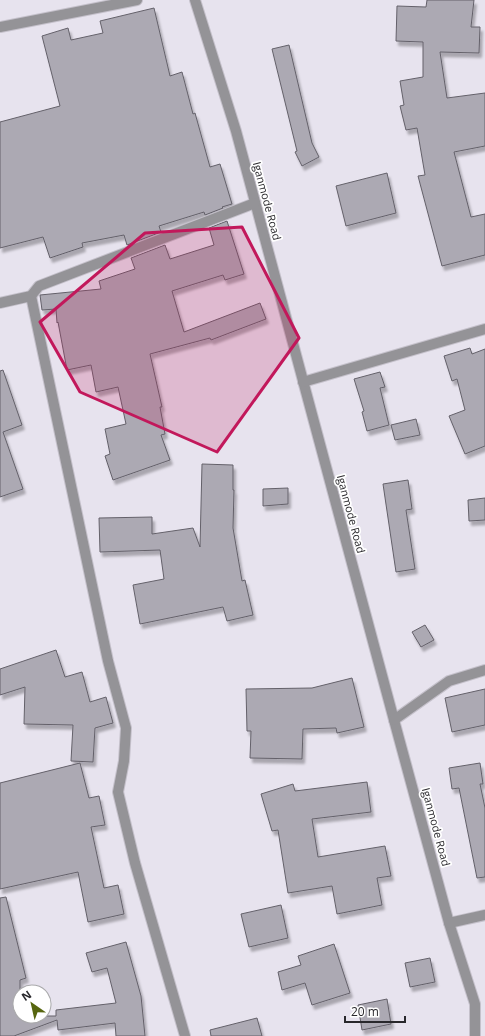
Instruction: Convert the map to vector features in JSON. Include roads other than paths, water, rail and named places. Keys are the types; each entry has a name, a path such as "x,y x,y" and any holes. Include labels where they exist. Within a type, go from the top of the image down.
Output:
{"street":[{"path":"0,27 136,0"},
{"name":"Iganmode Road","path":"195,0 236,131 449,922 475,1004 475,1036"},
{"path":"0,303 31,296 39,286 255,204"},
{"path":"31,296 105,645 126,728 124,761 118,792 135,863 184,1036"},
{"path":"303,382 485,329"},
{"path":"394,720 449,681 485,670"},
{"path":"449,922 485,915"}]}
